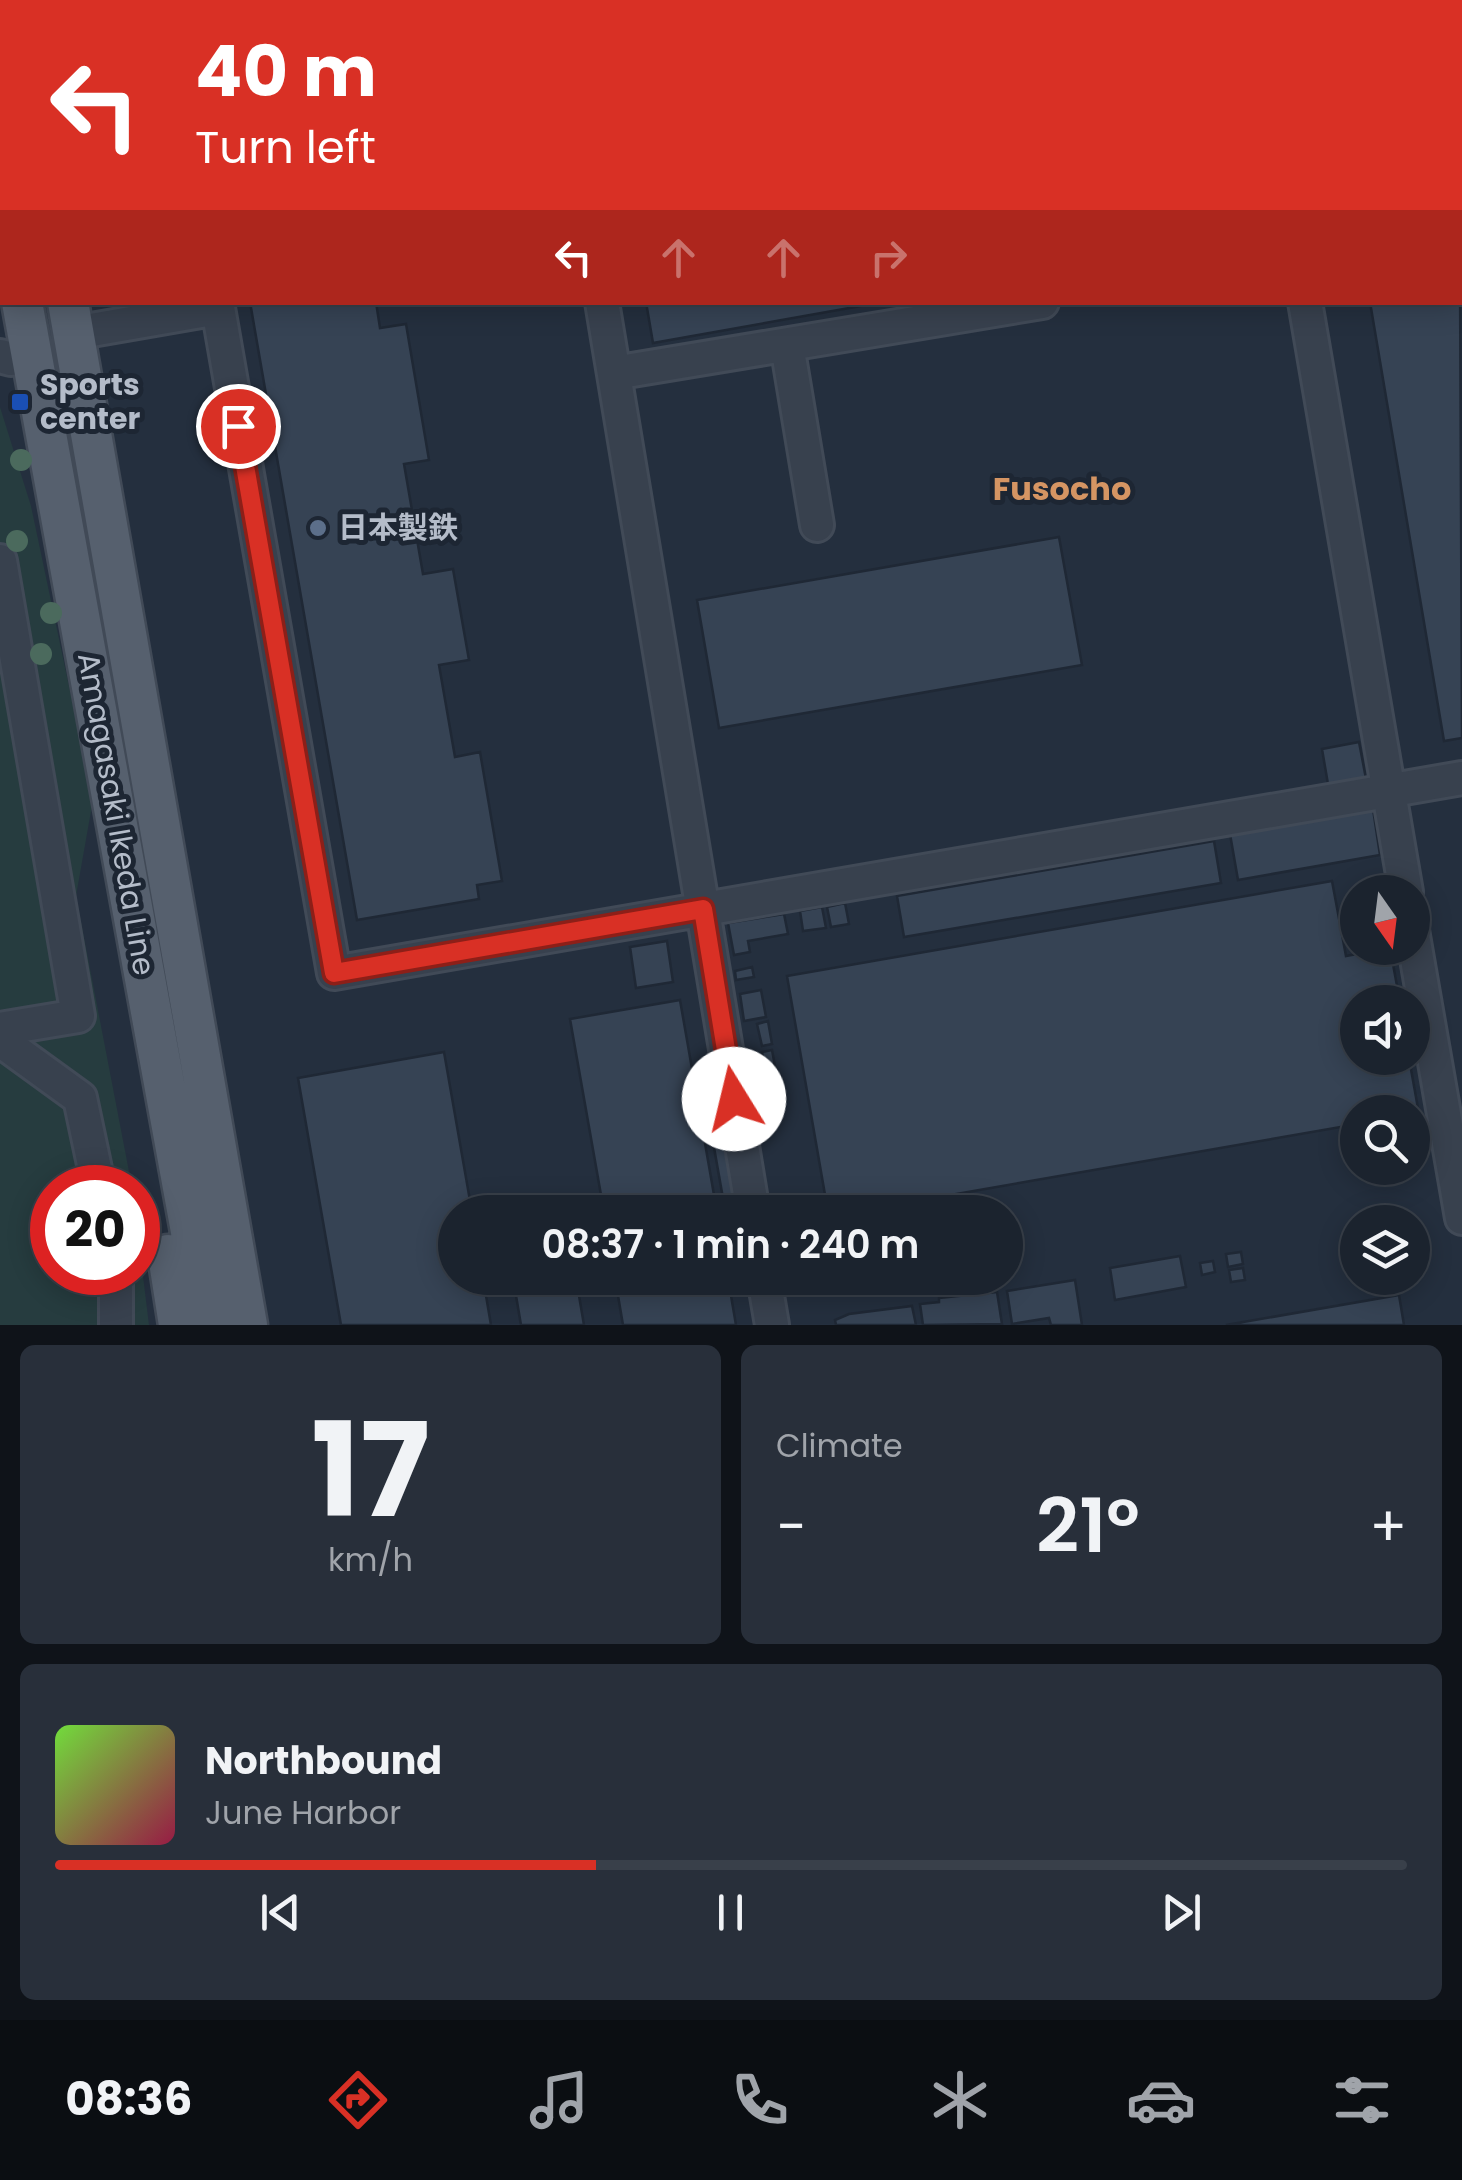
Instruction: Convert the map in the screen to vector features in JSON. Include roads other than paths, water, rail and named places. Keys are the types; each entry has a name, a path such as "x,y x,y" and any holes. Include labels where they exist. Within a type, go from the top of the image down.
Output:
{"main road":[{"name":"Amagasaki Ikeda Line","path":"23,305 208,1325"},
{"name":"Amagasaki Ikeda Line","path":"71,318 247,1325"},
{"path":"121,836 116,931 180,1325"},
{"path":"162,845 209,966 273,1325"}],"lane":[{"path":"71,318 218,305 334,973 1462,778"},
{"path":"603,305 750,1195"},
{"path":"614,373 1024,305"},
{"path":"1306,305 1403,875"},
{"path":"787,345 817,525"},
{"path":"0,561 8,659 78,1016 0,1030"},
{"path":"1418,965 1462,1218"},
{"path":"0,1040 80,1098 93,1165"},
{"path":"116,1295 116,1325"},
{"path":"767,1295 772,1325"}],"place":[{"name":"Sports center","path":"20,402"},
{"name":"日本製鉄","path":"318,528"}],"district":[{"name":"Fusocho","path":"1062,489"}]}
